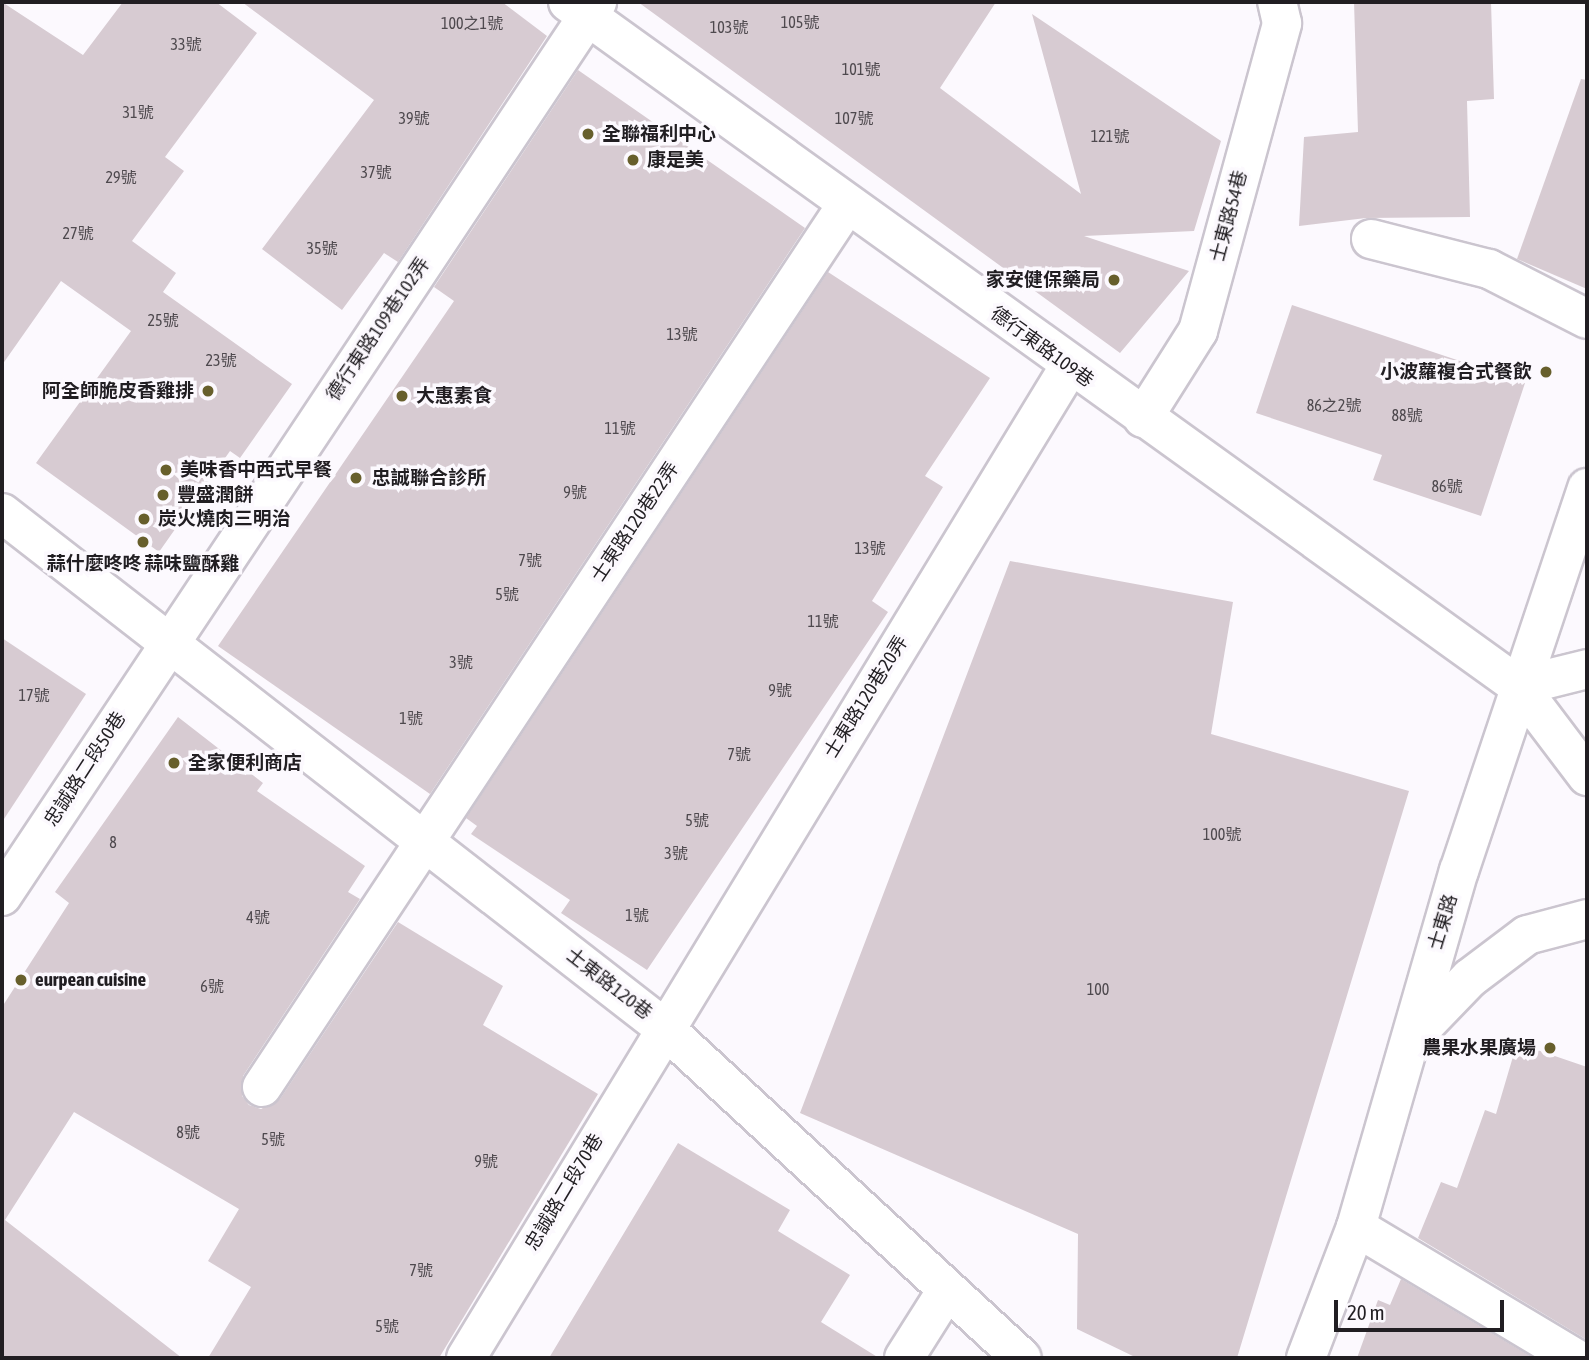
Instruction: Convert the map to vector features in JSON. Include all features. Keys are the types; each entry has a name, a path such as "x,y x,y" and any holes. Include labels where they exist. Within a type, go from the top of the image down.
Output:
{"street":[{"name":"士東路54巷","path":"1143,418 1198,331 1282,23 1277,2"},
{"name":"德行東路109巷","path":"584,6 846,206 1519,686 1587,776"},
{"name":"德行東路109巷102弄","path":"169,642 584,6"},
{"name":"士東路120巷22弄","path":"262,1087 423,839 846,206"},
{"path":"1371,239 1489,269 1587,319"},
{"name":"士東路120巷20弄","path":"663,1027 1069,367"},
{"name":"士東路","path":"1306,1358 1356,1227 1405,1045 1519,686 1587,488"},
{"name":"士東路120巷","path":"2,513 663,1027 1022,1358"},
{"name":"忠誠路二段50巷","path":"2,896 169,642"},
{"path":"1519,686 1587,669"},
{"path":"1405,1045 1470,978 1527,935 1587,919"},
{"name":"忠誠路二段70巷","path":"466,1358 663,1027"},
{"path":"1356,1227 1575,1358"},
{"path":"904,1358 947,1290"}],"building":[{"path":"2,2 83,55 123,2 216,2 257,33 165,157 184,171 132,241 176,273 163,292 292,384 240,458 230,451 159,552 36,463 131,331 61,281 2,365"},
{"path":"242,2 502,2 547,36 398,262 384,253 342,310 262,249 374,100"},
{"path":"638,2 996,2 940,88 1081,194 1032,14 1221,141 1194,231 1084,236 1189,271 1120,353"},
{"path":"1354,2 1491,2 1494,99 1467,101 1470,217 1366,218 1299,226 1304,137 1358,132"},
{"path":"578,70 805,228 430,794 218,646 454,301 434,287"},
{"path":"1581,79 1587,80 1587,289 1517,259"},
{"path":"828,272 990,378 925,476 943,487 872,601 888,612 647,970 561,913 570,900 471,834 477,826 466,818"},
{"path":"1292,305 1475,366 1475,374 1478,367 1525,383 1481,516 1373,480 1382,455 1256,413"},
{"path":"1010,561 1233,602 1211,734 1409,791 1237,1358 1137,1358 1077,1329 1078,1234 800,1113"},
{"path":"2,638 86,694 2,822"},
{"path":"178,717 263,783 257,791 365,866 348,892 360,899 243,1076 242,1096 249,1105 261,1109 280,1099 398,922 503,986 483,1025 598,1094 439,1358 208,1358 251,1287 208,1261 239,1209 74,1112 5,1220 182,1358 2,1358 2,1007 69,903 55,892"},
{"path":"1517,1043 1587,1067 1587,1340 1418,1238 1441,1182 1457,1188 1485,1110 1496,1114"},
{"path":"678,1143 790,1210 778,1231 850,1275 821,1322 879,1358 549,1358"},
{"path":"1401,1279 1533,1358 1357,1358 1378,1300 1390,1305"}],"place":[{"name":"全聯福利中心","path":"588,134"},
{"name":"康是美","path":"633,160"},
{"name":"家安健保藥局","path":"1114,280"},
{"name":"小波蘿複合式餐飲","path":"1546,372"},
{"name":"阿全師脆皮香雞排","path":"208,391"},
{"name":"大惠素食","path":"402,396"},
{"name":"美味香中西式早餐","path":"166,470"},
{"name":"忠誠聯合診所","path":"356,478"},
{"name":"豐盛潤餅","path":"163,495"},
{"name":"炭火燒肉三明治","path":"144,519"},
{"name":"蒜什麼咚咚 蒜味鹽酥雞","path":"143,542"},
{"name":"全家便利商店","path":"174,763"},
{"name":"eurpean cuisine","path":"21,980"},
{"name":"農果水果廣場","path":"1550,1048"}]}
